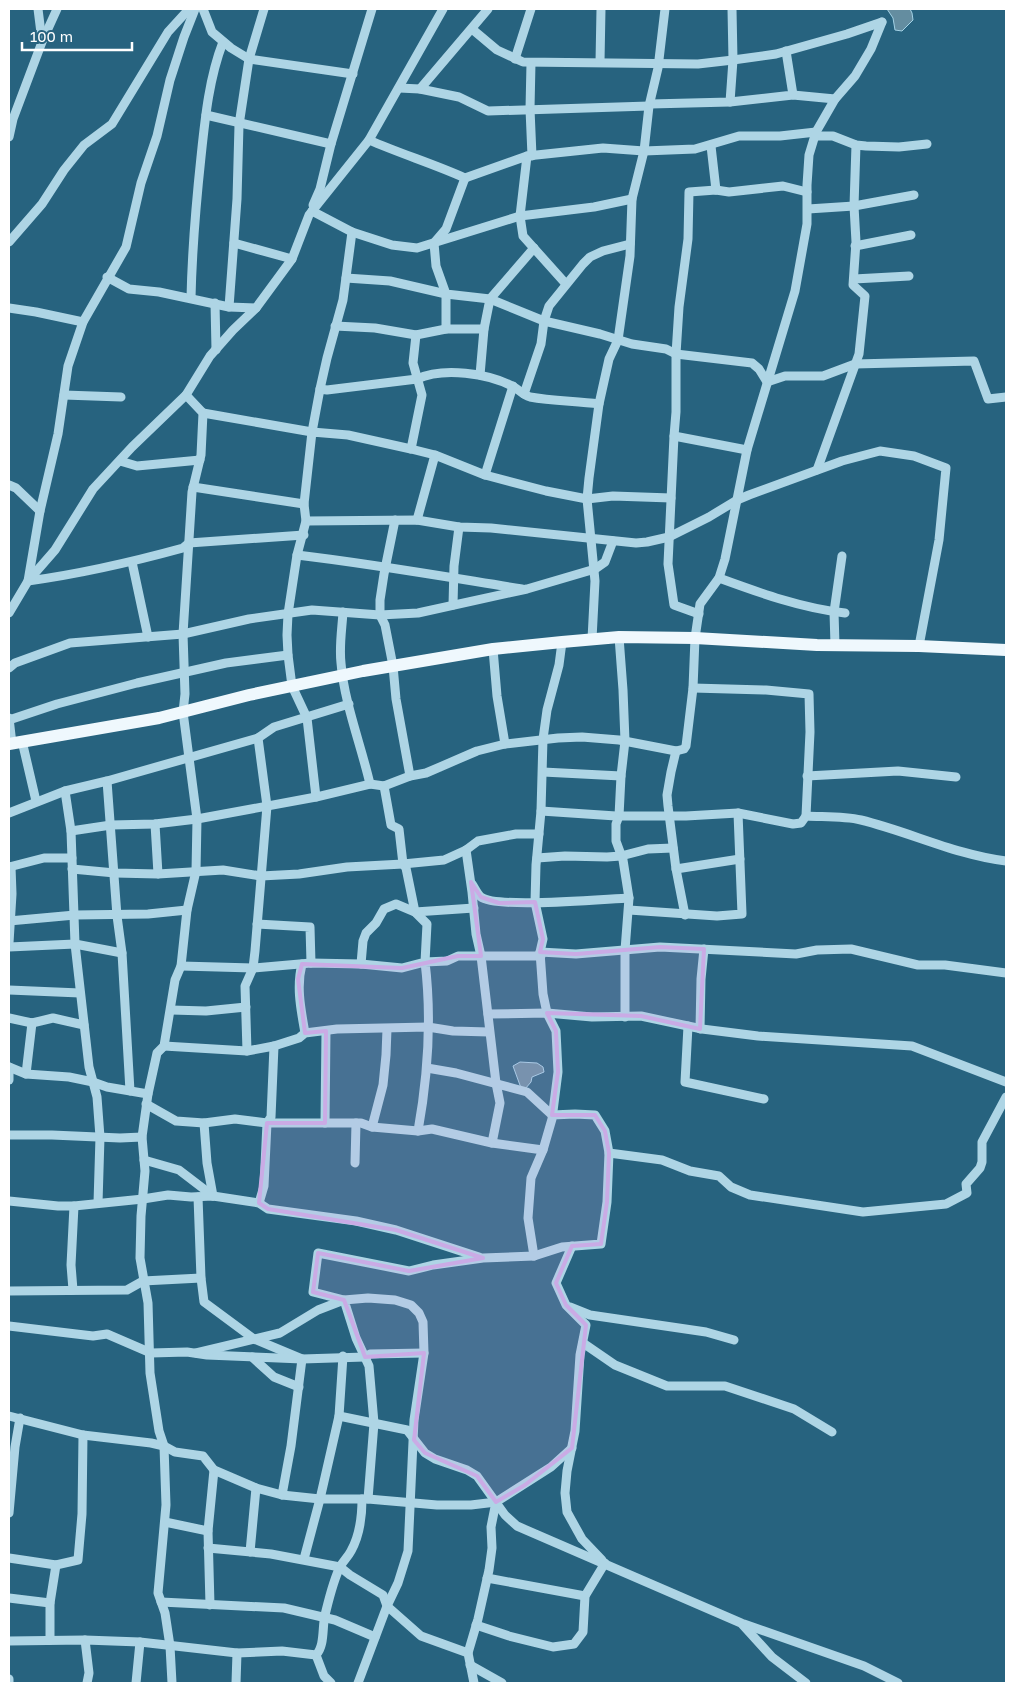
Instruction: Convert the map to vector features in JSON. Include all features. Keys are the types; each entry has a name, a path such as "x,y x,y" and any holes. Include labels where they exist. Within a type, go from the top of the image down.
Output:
{"main road":[{"path":"14,743 121,726 292,686 393,666 493,649 592,639 619,637 695,638 835,646 919,646 1006,650"}],"street":[{"path":"38,9 42,42"},
{"path":"9,137 13,119 42,42 57,9"},
{"path":"9,242 42,204 64,170 84,145 112,124 168,32 189,9"},
{"path":"28,581 40,511 58,434 68,366 83,322 107,277 126,247 141,183 157,136 170,80 195,9"},
{"path":"203,9 212,32 223,42 249,59 353,74"},
{"path":"229,307 237,199 239,122 249,59 264,9"},
{"path":"9,613 28,581 55,550 93,489 186,395 210,356 256,308 292,259 320,189 331,144 372,9"},
{"path":"310,213 369,140 443,9"},
{"path":"420,89 488,9"},
{"path":"515,59 531,9"},
{"path":"600,62 601,9"},
{"path":"592,639 596,592 595,569 590,538 589,478 599,404 609,358 618,340 630,256 632,199 644,151 650,105 659,62 665,9"},
{"path":"730,102 733,60 732,9"},
{"path":"71,831 111,825 155,824 197,819 316,797 370,784 384,786 410,776 426,773 477,751 505,744 543,739 582,737 625,741 676,750 684,749 686,746 693,688 695,638 700,604 719,578 725,559 747,450 795,292 807,224 809,155 816,134 835,99 854,76 871,49 882,22 786,51 698,64 659,62 531,63 515,59 488,44 472,29"},
{"path":"191,298 193,247 206,115 217,58 223,42"},
{"path":"786,51 793,95"},
{"path":"531,63 529,156 520,216 524,236 566,284"},
{"path":"399,88 420,89 459,97 488,112 730,102 793,95 835,99"},
{"path":"206,115 331,144"},
{"path":"369,140 398,153 439,166 465,178 529,156 603,148 644,151 695,149 711,146 738,136 816,134 833,136 856,145 899,147 927,144"},
{"path":"817,470 859,354 865,296 853,286 856,145"},
{"path":"711,146 716,190"},
{"path":"446,329 446,294 436,266 434,243 446,228 465,178"},
{"path":"699,614 674,605 668,564 676,412 676,354 679,307 688,239 689,192 716,190 729,192 782,186 807,192"},
{"path":"808,209 854,206 914,195"},
{"path":"310,213 352,232 401,246 417,248 520,216 594,207 632,199"},
{"path":"316,797 307,718 292,686 288,654 288,614 297,555 306,521 304,504 312,432 320,389 342,300 352,232"},
{"path":"855,246 912,236"},
{"path":"234,243 292,259"},
{"path":"524,394 541,344 544,321 549,306 590,257 603,251 630,244"},
{"path":"480,375 484,329 490,299 534,248"},
{"path":"854,279 909,276"},
{"path":"107,277 129,290 159,292 229,307 256,308"},
{"path":"346,278 390,282 446,294 490,299 544,321 632,344 666,349 676,354 752,363 759,369 767,382"},
{"path":"215,303 216,350"},
{"path":"9,308 83,322"},
{"path":"335,326 375,328 416,335 446,329 484,329"},
{"path":"411,449 422,395 413,363 416,335"},
{"path":"767,382 785,376 823,376 855,364 974,361 988,399 1006,398"},
{"path":"320,389 327,390 417,379 427,374 468,373 513,386 528,396 599,404"},
{"path":"485,475 513,386"},
{"path":"64,395 121,397"},
{"path":"186,395 203,413 312,432 348,435 411,449 435,455 485,475 546,491 588,499 613,496 671,498"},
{"path":"172,1683 170,1646 165,1613 158,1593 166,1505 164,1446 159,1431 150,1373 148,1303 140,1258 144,1160 142,1137 146,1104 157,1053 164,1046 175,980 181,966 187,910 196,871 197,819 183,712 185,694 184,634 193,487 200,460 203,413"},
{"path":"674,436 747,450"},
{"path":"306,521 417,520 613,541 647,542 669,537 709,518 737,500 842,461 880,451 914,456 946,468 939,540 919,646"},
{"path":"417,520 435,455"},
{"path":"120,461 137,466 200,460"},
{"path":"9,484 16,488 40,511"},
{"path":"193,487 304,504"},
{"path":"395,520 380,600 380,615 385,625 393,666 396,700 410,776"},
{"path":"453,605 453,578 459,526"},
{"path":"28,581 132,562 184,548 189,543 304,534"},
{"path":"9,668 23,660 70,643 184,634 248,619 312,610 380,615 418,613 528,589 595,569 606,562 613,541"},
{"path":"297,555 386,566 528,589"},
{"path":"835,646 834,612 842,556"},
{"path":"132,562 148,637"},
{"path":"719,578 761,594 812,609 845,613"},
{"path":"343,612 340,642 341,664 349,704 370,784"},
{"path":"619,637 624,690 625,741 619,816 616,824 616,841 623,860 629,898 625,950 625,1017"},
{"path":"534,1256 528,1218 532,1178 543,1150 552,1115 558,1072 556,1031 547,1013 543,994 540,954 543,939 535,902 543,772 543,739 562,642"},
{"path":"493,649 497,696 505,744"},
{"path":"36,801 14,743 9,719 57,704 226,663 288,654"},
{"path":"541,810 619,816 738,813 793,824 802,823 806,816 810,732 808,694 766,690 693,688"},
{"path":"9,813 66,791 258,738 274,728 349,704"},
{"path":"247,1051 245,986 253,968 267,806 258,738"},
{"path":"676,750 668,795 673,848 685,915"},
{"path":"807,776 898,771 956,777"},
{"path":"543,772 621,776"},
{"path":"107,781 117,916 122,952 130,1091"},
{"path":"384,786 391,825 399,829 404,864 415,912"},
{"path":"66,791 71,831 75,944 80,993 89,1067 98,1097 100,1137 98,1204"},
{"path":"629,910 685,915 718,916 742,914 738,813"},
{"path":"806,816 859,820 943,846 994,860 1006,861"},
{"path":"155,824 158,874"},
{"path":"72,869 158,874 223,870 261,876 299,874 347,867 444,860 466,850 478,841 516,834 539,834"},
{"path":"537,858 621,856 648,849 673,848"},
{"path":"466,850 500,1103 492,1143"},
{"path":"72,858 44,858 10,867 12,894 9,945 75,944 122,952"},
{"path":"676,869 740,860"},
{"path":"471,882 481,897 499,902 629,898"},
{"path":"361,964 363,940 384,909 396,904 415,912 427,924 425,962 430,1006 428,1027 429,1055 418,1131"},
{"path":"415,912 474,908"},
{"path":"9,921 75,915 117,916 187,910"},
{"path":"257,924 310,927 306,963 298,979 300,1005 306,1033"},
{"path":"181,966 253,968 306,963 361,964 402,968 425,962 447,961 458,956 576,954 660,947 796,954 817,950 851,949 918,965 945,965 1006,973"},
{"path":"700,1029 700,979 704,948"},
{"path":"9,990 80,993"},
{"path":"171,1010 206,1012 246,1007"},
{"path":"488,1014 547,1013 592,1017 641,1016 700,1029 758,1036 912,1046 1006,1082"},
{"path":"9,1018 32,1022 52,1018 84,1025"},
{"path":"26,1074 32,1022"},
{"path":"688,1026 685,1082 764,1099"},
{"path":"164,1046 247,1051 274,1046 299,1038 306,1033 337,1029 428,1027 489,1032"},
{"path":"372,1127 383,1085 387,1029"},
{"path":"325,1123 326,1031"},
{"path":"258,1203 264,1186 267,1123 271,1117 274,1046"},
{"path":"9,1080 9,1067 26,1074 70,1077 93,1082 107,1088 148,1094"},
{"path":"344,1300 313,1292 318,1252 409,1271 433,1265 483,1258 534,1256 562,1247 602,1244 607,1202 609,1153 605,1131 595,1115 552,1115 528,1092 456,1073 427,1068"},
{"path":"609,1153 662,1160 690,1171 719,1176 732,1187 750,1195 782,1201 863,1212 946,1204 967,1193 966,1184 980,1168 982,1162 982,1142 1006,1097"},
{"path":"146,1104 176,1121 204,1123 235,1119 267,1123 356,1123 372,1127 418,1131 432,1129 492,1143 543,1150"},
{"path":"204,1123 207,1163 213,1196"},
{"path":"355,1163 356,1123"},
{"path":"9,1135 142,1137"},
{"path":"144,1160 179,1170 213,1196"},
{"path":"9,1201 74,1206 168,1195 213,1196 258,1203 268,1209 396,1230 483,1258"},
{"path":"198,1197 201,1278 204,1302 254,1339 302,1359"},
{"path":"73,1290 74,1206"},
{"path":"572,1246 556,1284 566,1305 586,1325 575,1431 565,1490 567,1512 582,1539 605,1563"},
{"path":"9,1291 127,1290 143,1281 201,1278"},
{"path":"196,1353 280,1333 318,1310 344,1300 368,1298 394,1300 411,1305 419,1313 423,1322 424,1353 414,1420 412,1502 408,1551 398,1583 387,1606 358,1683"},
{"path":"316,1655 320,1650 324,1617 340,1567 351,1552 358,1534 365,1499 374,1423 369,1366 356,1338 344,1300"},
{"path":"566,1305 590,1315 706,1332 734,1340"},
{"path":"9,1326 93,1336 107,1334 150,1353 196,1353 207,1356 302,1359 343,1356 365,1357 370,1354 424,1353"},
{"path":"583,1343 615,1366 666,1386 725,1386 794,1409 832,1432"},
{"path":"304,1559 339,1416 343,1356"},
{"path":"252,1357 274,1377 299,1387"},
{"path":"282,1496 291,1446 302,1359"},
{"path":"9,1416 83,1435 164,1446 175,1452 203,1456 214,1470 256,1488 282,1496 320,1499 365,1499 445,1505 496,1502 544,1471 572,1448"},
{"path":"339,1416 407,1430 425,1453 477,1476 506,1515 517,1526 741,1623 864,1666 898,1683"},
{"path":"9,1513 15,1447 20,1418"},
{"path":"9,1558 56,1565 78,1560 82,1514 83,1435"},
{"path":"210,1605 208,1531 214,1470"},
{"path":"250,1552 256,1488"},
{"path":"474,1683 468,1653 487,1578 492,1548 491,1528 496,1502"},
{"path":"165,1522 208,1531"},
{"path":"208,1548 304,1559 340,1567 383,1595 387,1606 421,1636 468,1653"},
{"path":"476,1625 509,1636 553,1647 574,1644 583,1632 585,1596 605,1563"},
{"path":"50,1640 50,1603 56,1565"},
{"path":"487,1578 585,1596"},
{"path":"9,1598 50,1603"},
{"path":"160,1602 284,1608 335,1620 375,1637"},
{"path":"741,1623 772,1657 806,1683"},
{"path":"9,1642 85,1640 140,1642 237,1653 282,1651 316,1655"},
{"path":"85,1640 89,1673 87,1683"},
{"path":"136,1683 140,1642"},
{"path":"236,1683 237,1653"},
{"path":"316,1655 324,1676 331,1683"},
{"path":"470,1665 502,1683"}],"highlighted area":[{"path":"471,882 481,897 499,903 535,902 543,939 540,952 576,954 660,947 704,949 700,1029 641,1016 547,1013 556,1031 558,1072 552,1115 595,1115 605,1131 609,1153 607,1202 601,1244 572,1246 556,1283 566,1305 586,1325 572,1448 525,1485 496,1502 477,1476 425,1453 414,1440 424,1353 365,1357 344,1300 313,1292 318,1253 409,1271 483,1258 396,1230 268,1209 259,1203 267,1123 325,1123 326,1031 305,1033 298,979 302,964 402,968 458,956 481,956"}],"water":[{"path":"887,9 910,9 913,20 902,31 895,30 893,18"},
{"path":"520,1062 537,1063 543,1067 544,1072 532,1077 531,1082 525,1089 521,1088 513,1066"}]}
